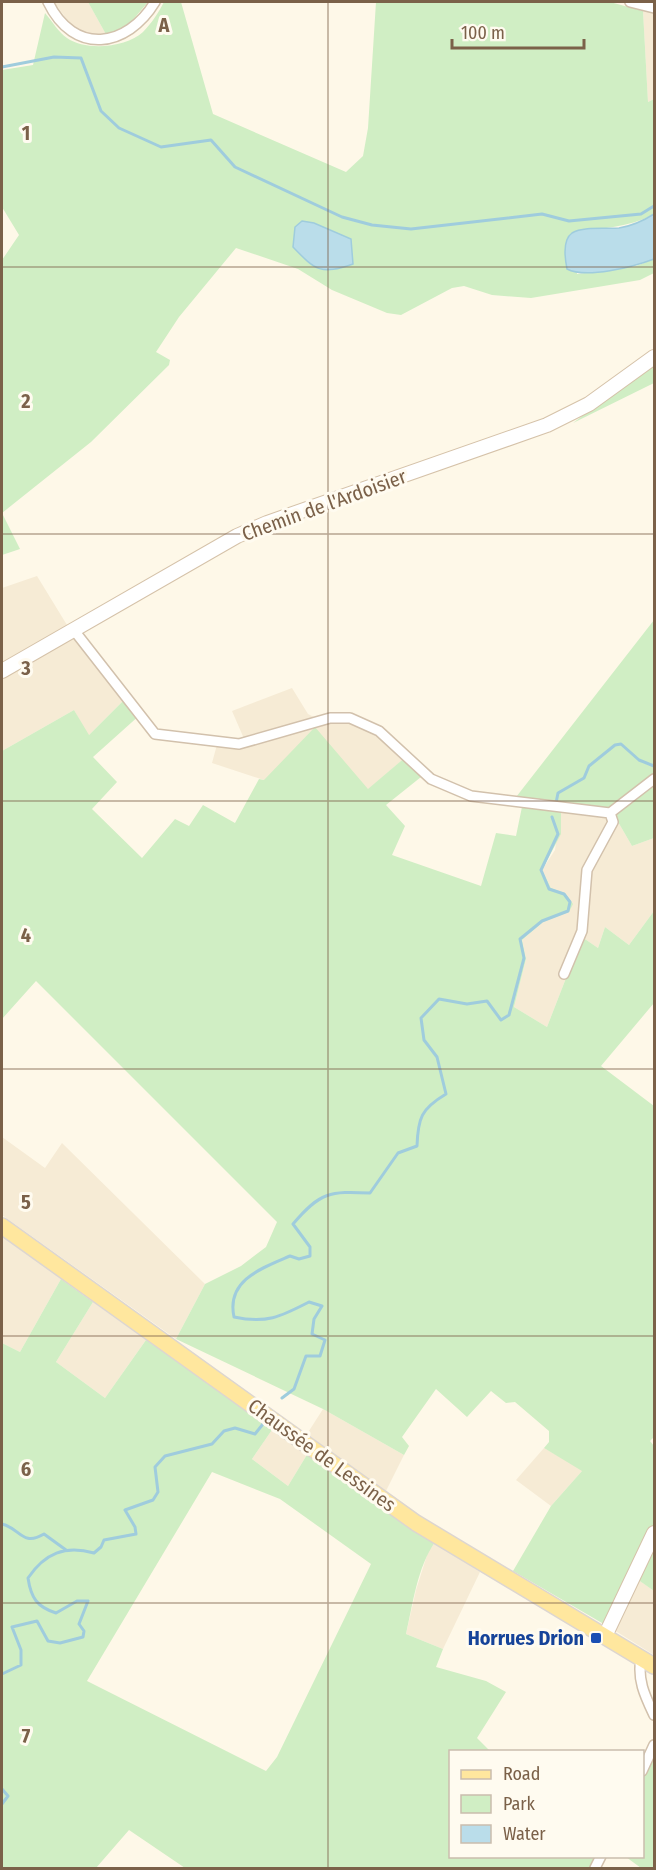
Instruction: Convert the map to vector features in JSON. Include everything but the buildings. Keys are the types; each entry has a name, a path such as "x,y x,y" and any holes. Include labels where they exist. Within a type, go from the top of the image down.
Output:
{"main road":[{"name":"Chaussée de Lessines","path":"2,1226 416,1523 648,1662"}],"street":[{"path":"48,2 54,13 72,32 101,40 126,33 142,20 155,2"},
{"path":"630,2 654,8"},
{"name":"Chemin de l'Ardoisier","path":"2,671 208,551 267,523 519,436 571,415 654,357"},
{"path":"74,629 155,734 239,744 330,718 350,718 379,731 424,773 453,791 504,801 610,813 654,779"},
{"path":"564,974 582,931 587,870 614,822 610,813"},
{"path":"605,1636 654,1533"},
{"path":"648,1662 639,1676 642,1689 654,1715"},
{"path":"644,1767 654,1745"}],"shaded area":[{"path":"54,2 88,2 108,38 89,38 71,25"},
{"path":"643,11 654,12 654,99 648,102"},
{"path":"37,576 67,625 78,634 127,697 88,736 74,710 2,751 2,588"},
{"path":"292,688 308,714 318,719 349,716 408,755 369,789 264,780 212,763 218,741 245,741 232,711"},
{"path":"561,807 610,808 632,846 654,838 654,911 629,945 605,927 598,948 582,937 547,1027 514,1007 526,959 522,940 543,922 569,912 565,893 551,888 542,870 555,850"},
{"path":"2,1137 45,1168 62,1143 205,1284 176,1339 2,1215"},
{"path":"2,1235 61,1279 20,1352 2,1343"},
{"path":"93,1302 146,1340 105,1398 56,1362"},
{"path":"323,1409 404,1455 386,1491 307,1434"},
{"path":"274,1427 308,1453 288,1486 252,1459"},
{"path":"544,1448 583,1470 551,1506 516,1480"},
{"path":"435,1542 480,1572 443,1649 406,1634 416,1590 428,1552"},
{"path":"636,1578 654,1591 654,1655 614,1630"}],"green space":[{"path":"88,2 148,2 126,28 108,38"},
{"path":"164,2 181,2 213,114 346,172 363,156 368,128 376,2 610,2 643,11 648,102 654,99 654,214 625,225 573,232 577,274 636,266 654,259 654,273 640,280 531,298 492,295 464,286 452,288 401,315 387,313 332,290 298,269 236,248 179,317 156,352 170,360 169,365 91,442 2,513 2,260 19,235 2,207 2,70 33,65 45,13 67,38 84,45 105,46 126,42 143,32 155,18"},
{"path":"654,363 654,383 573,423 649,366"},
{"path":"2,513 20,549 2,555"},
{"path":"654,620 654,838 632,846 610,808 561,807 561,834 542,870 551,888 565,893 573,904 569,912 543,922 522,940 526,959 514,1007 547,1027 582,937 598,948 605,927 629,945 654,911 654,1003 601,1066 654,1106 654,1437 650,1441 654,1446 654,1591 637,1579 614,1630 513,1571 551,1506 582,1471 544,1448 549,1442 549,1431 515,1402 506,1403 491,1391 467,1417 436,1389 402,1437 409,1446 404,1455 323,1409 176,1339 205,1284 241,1266 266,1247 277,1222 36,981 2,1019 2,751 74,710 89,735 127,697 141,714 93,757 117,782 92,809 142,858 175,819 189,826 203,805 235,823 259,779 264,780 315,727 368,789 408,755 426,773 386,805 405,826 392,855 481,886 496,833 516,836 523,802 513,801"},
{"path":"61,1279 93,1302 56,1362 105,1398 146,1340 274,1427 252,1459 288,1486 308,1453 435,1542 420,1575 406,1634 443,1649 436,1667 486,1681 506,1692 477,1738 489,1750 449,1750 449,1858 604,1858 599,1868 185,1868 129,1830 96,1868 2,1868 2,1343 20,1352","holes":["212,1472 280,1499 371,1564 277,1757 266,1771 87,1681"]},
{"path":"654,1753 654,1868 641,1868 627,1858 644,1858 644,1777"}],"water":[{"path":"654,214 654,259 597,272 575,272 567,269 565,245 572,233 588,229 624,227"},
{"path":"302,221 314,223 351,239 353,264 326,270 308,261 293,247 295,227"}],"waterway":[{"path":"2,67 54,57 81,58 101,111 119,128 161,147 211,140 235,167 342,217 372,225 411,229 542,214 569,221 641,214 654,206"},
{"path":"556,803 558,793 584,778 589,766 615,745 621,744 639,760 654,766"},
{"path":"282,1398 294,1389 306,1356 320,1356 325,1340 312,1334 314,1319 322,1306 309,1302 273,1318 245,1319 234,1317 235,1294 248,1277 268,1265 290,1256 299,1259 310,1256 310,1247 293,1224 311,1205 335,1193 370,1193 398,1153 417,1146 418,1128 422,1115 446,1094 437,1057 424,1040 421,1018 439,999 467,1004 487,1001 501,1020 509,1015 524,958 520,939 542,921 568,911 570,902 564,894 549,889 541,870 558,834 552,817"},
{"path":"2,1674 21,1665 21,1650 12,1627 37,1621 48,1641 60,1643 83,1637 84,1631 79,1624 88,1601 77,1601 56,1613 44,1608 33,1596 28,1578 41,1562 65,1551 94,1553 101,1547 104,1540 136,1534 135,1527 125,1510 153,1500 158,1492 155,1467 165,1456 212,1444 224,1431 235,1428 255,1434 263,1424"},
{"path":"2,1524 26,1538 44,1534 66,1550"},
{"path":"2,1789 8,1796 2,1804"}],"place":[{"name":"Horrues Drion","path":"596,1638"}]}
